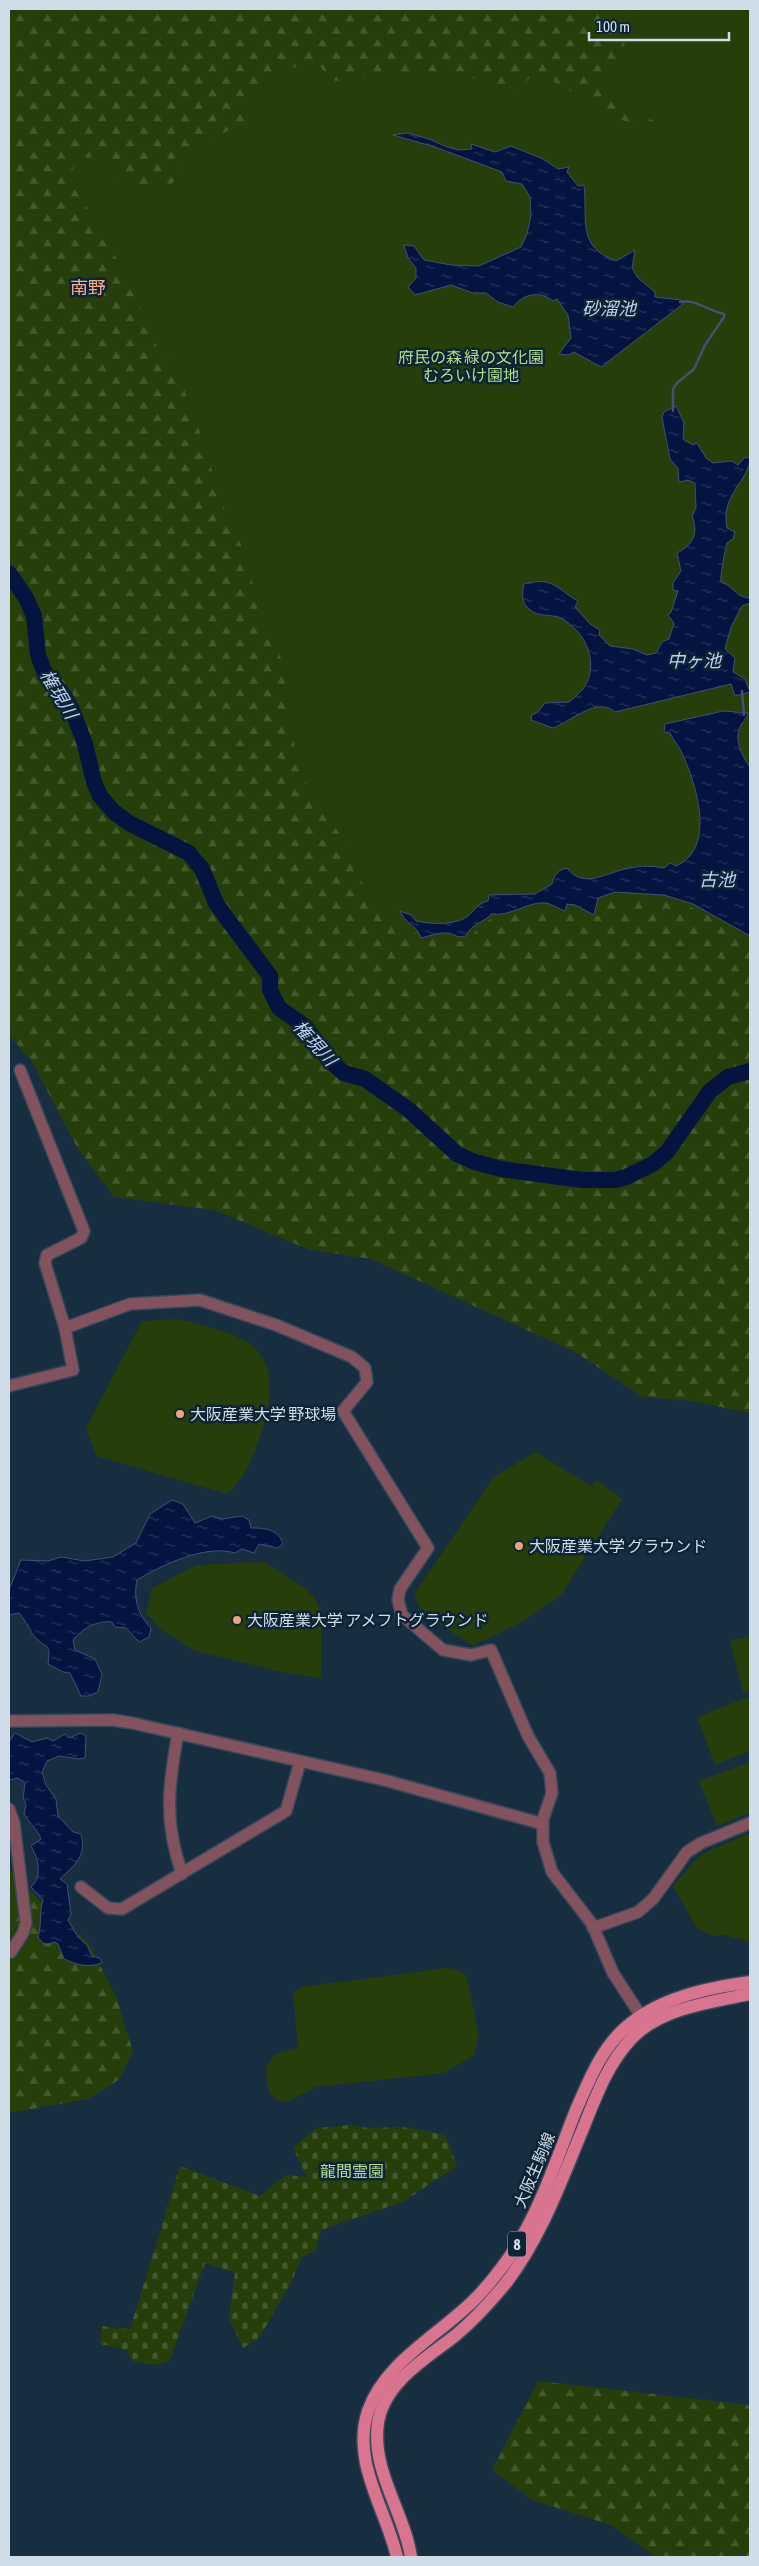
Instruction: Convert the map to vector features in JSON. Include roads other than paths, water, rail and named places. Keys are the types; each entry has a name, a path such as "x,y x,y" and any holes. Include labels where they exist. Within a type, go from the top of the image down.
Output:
{"main road":[{"name":"大阪生駒線","path":"397,2557 363,2455 366,2420 375,2397 395,2368 474,2300 509,2258 526,2229 590,2079 604,2051 624,2028 641,2016 689,1994 750,1982"},
{"name":"大阪生駒線","path":"411,2557 398,2511 386,2484 378,2455 378,2422 389,2396 412,2369 469,2322 505,2284 528,2251 549,2211 596,2097 611,2066 632,2038 662,2017 703,2003 750,1994"}],"street":[{"path":"9,1386 74,1370 65,1328 45,1263 47,1255 81,1238 84,1231 20,1070"},
{"path":"65,1328 130,1304 200,1300 276,1325 352,1357 365,1368 367,1382 343,1411 428,1548 400,1590 398,1600 402,1615 442,1650 471,1655 491,1650 528,1736 550,1773 552,1793 543,1824 543,1842 552,1872 593,1928 613,1973 641,2016"},
{"path":"9,1720 113,1720 384,1780 543,1824"},
{"path":"178,1733 169,1779 169,1826 182,1874"},
{"path":"81,1887 108,1908 122,1909 286,1811 300,1762"},
{"path":"9,1810 14,1822 26,1923 23,1933 11,1952 9,1951"},
{"path":"593,1928 638,1912 653,1899 687,1852 701,1843 750,1823"}],"water":[{"name":"砂溜池","path":"408,133 459,150 472,149 471,144 495,152 511,146 543,159 558,169 569,167 567,172 578,186 584,185 586,230 589,240 595,248 603,255 616,261 635,250 632,268 638,278 655,292 655,297 681,300 683,304 601,367 574,352 568,355 559,354 571,338 568,315 557,299 553,301 542,295 526,296 513,307 498,302 486,293 473,293 451,285 415,295 408,287 416,278 416,268 408,258 404,245 414,246 424,260 451,265 479,266 521,247 527,234 531,215 530,197 522,184 506,181 502,172 435,147 393,135"},
{"name":"中ヶ池","path":"676,406 684,423 683,439 693,445 697,443 706,458 713,463 732,461 738,465 744,458 750,457 749,466 731,497 728,506 726,516 727,528 735,532 733,539 727,543 721,582 741,596 750,598 750,603 742,606 731,627 725,649 735,658 733,672 745,679 750,692 735,696 731,684 615,712 608,708 592,708 553,728 531,720 532,715 538,712 545,703 569,702 577,695 587,682 591,664 582,637 570,624 558,617 537,614 526,606 523,598 524,584 534,582 548,583 578,601 575,607 590,624 600,630 599,635 610,646 633,649 647,655 656,653 662,642 669,639 674,623 668,615 671,612 678,591 673,590 673,583 681,571 677,553 683,550 693,538 695,528 692,516 696,508 695,483 688,480 679,482 678,468 670,459 662,417 664,412"},
{"name":"古池","path":"723,711 748,713 738,732 738,743 750,767 750,936 693,904 664,895 615,892 598,898 594,915 575,905 567,904 565,911 546,903 539,903 506,913 492,914 474,926 466,936 458,937 445,933 421,938 419,933 402,915 400,911 411,915 416,921 427,923 458,921 467,917 480,904 488,901 489,895 535,894 552,884 557,873 567,868 573,874 586,879 637,867 653,866 664,868 670,863 676,866 689,857 696,845 700,831 700,814 693,781 681,750 670,733 664,732 665,724"},
{"path":"172,1500 183,1504 195,1523 212,1516 222,1519 242,1516 249,1520 251,1528 275,1532 283,1544 277,1548 259,1544 254,1553 242,1549 235,1553 211,1551 198,1554 171,1562 137,1580 136,1600 143,1618 151,1628 149,1637 139,1642 126,1628 115,1627 112,1622 101,1622 81,1632 73,1640 75,1650 95,1659 102,1674 98,1692 89,1696 81,1696 70,1673 63,1672 48,1664 49,1652 47,1647 33,1635 19,1613 9,1615 9,1590 21,1560 48,1561 61,1557 85,1561 113,1557 136,1543 150,1514"},
{"path":"15,1733 32,1742 47,1738 53,1741 65,1734 69,1738 81,1733 86,1736 85,1758 59,1756 47,1761 42,1772 46,1785 56,1799 58,1816 73,1832 81,1834 81,1854 78,1860 60,1879 67,1884 71,1914 68,1920 78,1937 87,1945 92,1956 100,1958 102,1963 97,1965 87,1966 64,1959 58,1944 54,1942 45,1944 38,1937 43,1900 31,1887 37,1878 38,1867 36,1856 31,1846 41,1839 24,1814 26,1804 23,1799 25,1784 18,1778 9,1780 9,1742"}],"waterway":[{"path":"673,411 673,389 677,383 694,369 705,345 724,317 724,314 692,302 680,302"},
{"name":"権現川","path":"9,573 26,598 34,616 38,655 44,671 65,697 72,710 85,744 94,782 100,796 114,812 129,823 189,853 202,869 216,903 270,976 270,990 279,1008 306,1027 328,1059 344,1073 365,1079 409,1110 457,1154 475,1162 501,1169 582,1180 615,1180 626,1177 653,1164 667,1152 710,1091 728,1077 750,1071"},
{"path":"742,691 744,715"}],"place":[{"name":"大阪産業大学 野球場","path":"180,1414"},
{"name":"大阪産業大学 グラウンド","path":"519,1546"},
{"name":"大阪産業大学 アメフトグラウンド","path":"237,1620"}],"district":[{"name":"南野","path":"88,287"}],"park label":[{"name":"府民の森 緑の文化園 むろいけ園地","path":"471,366"},
{"name":"龍間霊園","path":"352,2171"}]}
